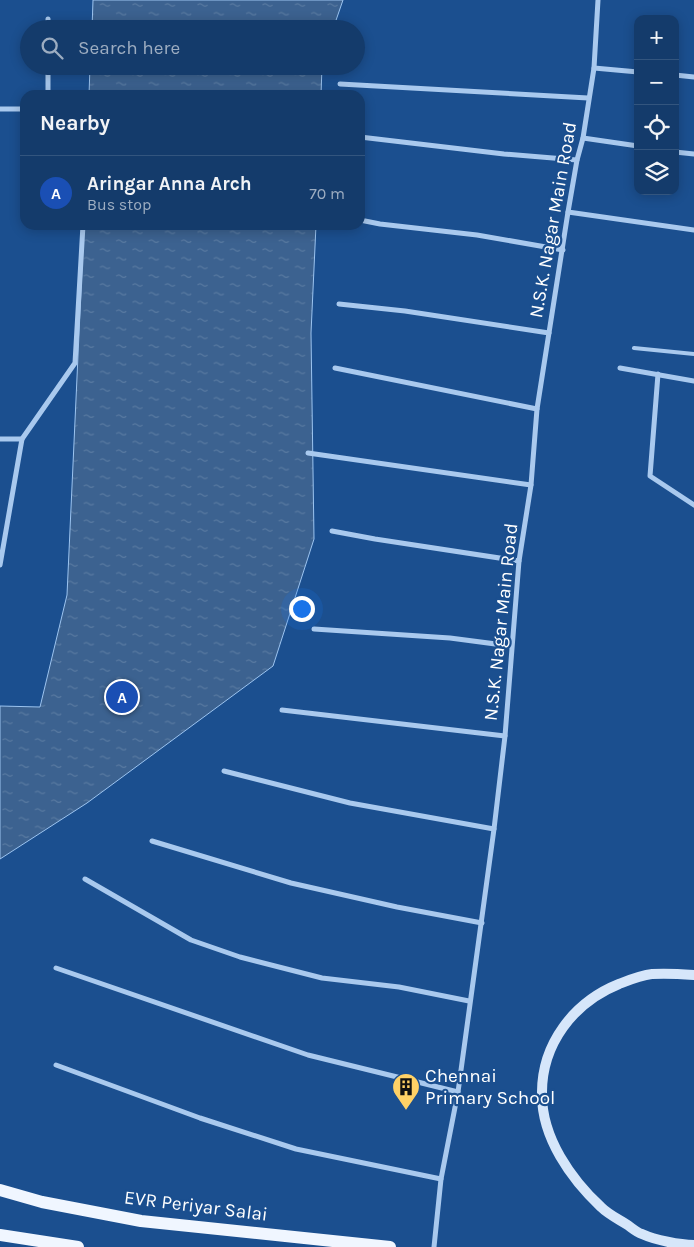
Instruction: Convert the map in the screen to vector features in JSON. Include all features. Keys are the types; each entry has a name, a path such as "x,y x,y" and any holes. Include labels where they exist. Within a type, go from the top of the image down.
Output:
{"main road":[{"path":"694,976 651,974 628,980 604,990 578,1008 562,1028 551,1050 544,1073 542,1096 546,1126 560,1155 576,1181 602,1208 642,1234 666,1241 694,1245"},
{"name":"EVR Periyar Salai","path":"0,1190 42,1202 141,1221 390,1247"},
{"path":"0,1235 42,1244 78,1247"}],"street":[{"name":"N.S.K. Nagar Main Road","path":"434,1247 442,1179 458,1092 494,829 505,736 519,561 531,485 537,409 568,212 577,160 583,138 594,68 598,0"},
{"path":"594,68 634,72"},
{"path":"48,75 48,90"},
{"path":"679,75 694,77"},
{"path":"340,84 588,98"},
{"path":"0,108 20,109"},
{"path":"365,138 504,154 577,160"},
{"path":"583,138 634,145"},
{"path":"679,152 694,154"},
{"path":"568,212 694,230"},
{"path":"365,221 477,235 563,250"},
{"path":"0,565 22,439 75,363 84,230"},
{"path":"339,304 405,311 549,333"},
{"path":"335,368 537,409"},
{"path":"620,368 694,381"},
{"path":"658,374 650,476 694,505"},
{"path":"0,439 22,439"},
{"path":"308,453 531,485"},
{"path":"332,531 519,561"},
{"path":"314,629 450,638 511,646"},
{"path":"282,710 505,736"},
{"path":"224,771 350,803 494,829"},
{"path":"152,841 291,883 398,907 482,923"},
{"path":"85,879 191,940 240,957 322,978 399,988 469,1001"},
{"path":"56,968 308,1055 458,1092"},
{"path":"56,1065 200,1118 296,1149 442,1179"}],"lane":[{"path":"634,348 694,354"}],"water":[{"path":"93,0 343,0 336,20 92,20"},
{"path":"90,75 322,75 321,90 89,90"},
{"path":"84,230 316,230 311,333 314,539 273,666 87,803 0,859 0,706 40,707 67,595"}],"place":[{"name":"Aringar Anna Arch","path":"122,697"},
{"name":"Chennai Primary School","path":"406,1111"}]}
